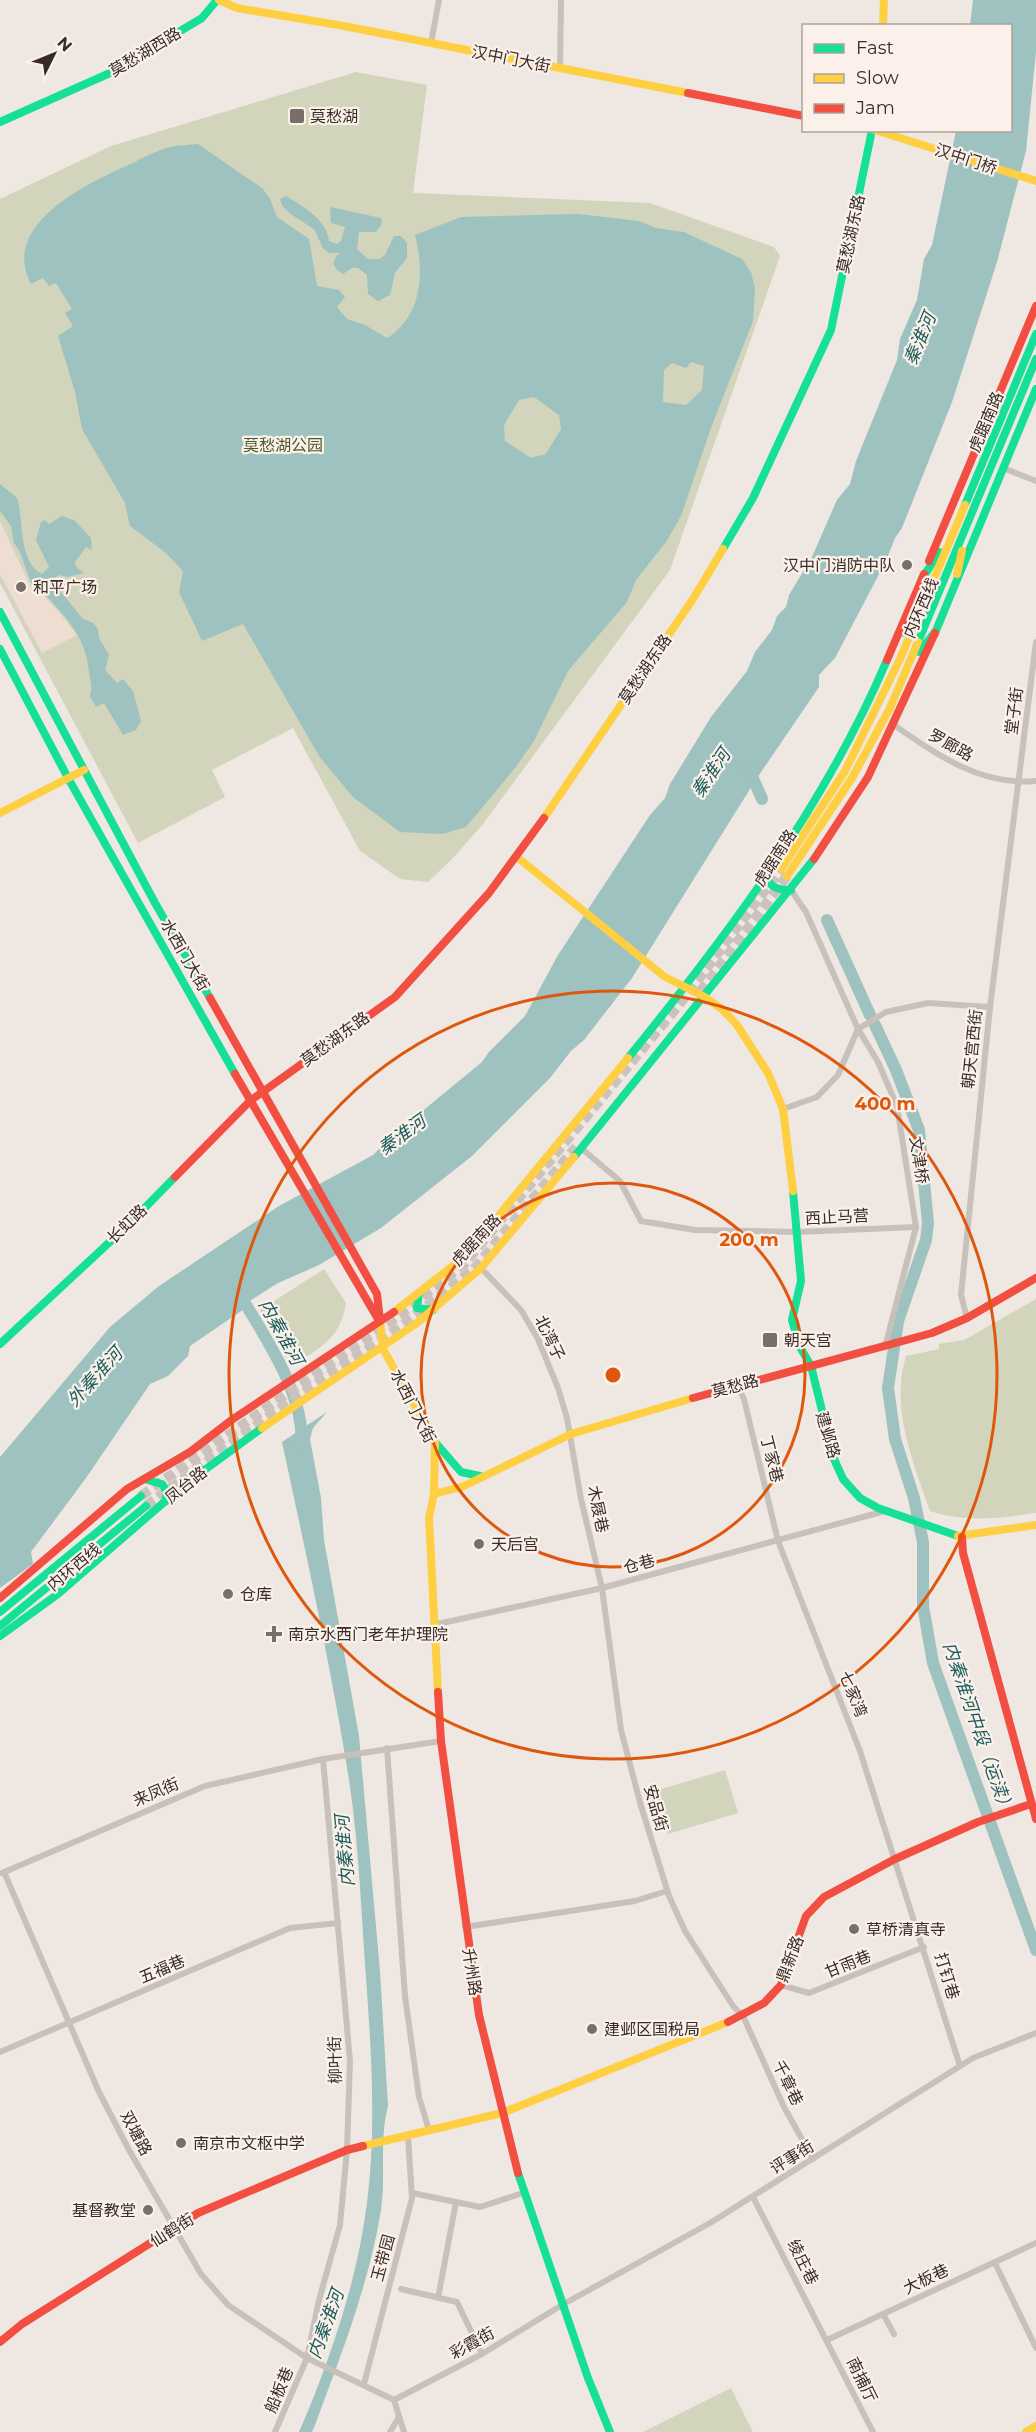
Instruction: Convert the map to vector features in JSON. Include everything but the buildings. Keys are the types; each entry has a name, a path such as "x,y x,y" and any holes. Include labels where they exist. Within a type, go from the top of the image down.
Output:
{"main road":[{"name":"汉中门大街","path":"218,0 237,8 431,43 802,116"},
{"name":"莫愁湖西路","path":"0,122 111,73 202,18 218,0"},
{"path":"883,24 884,0"},
{"name":"莫愁湖东路","path":"249,1101 395,997 489,893 517,857 693,599 753,498 831,330 874,132"},
{"name":"汉中门桥","path":"882,132 1036,181"},
{"name":"虎踞南路","path":"380,1320 459,1261 477,1242 684,987 736,919 836,766 870,700 910,610 1036,306"},
{"name":"内环西线","path":"1036,334 900,659 845,771 784,873 852,778 909,664 1036,359"},
{"name":"虎踞南路","path":"383,1349 481,1268 581,1148 760,923 791,890 833,831 868,777 894,724 935,632 957,574 1036,388"},
{"path":"922,579 959,518"},
{"path":"957,574 969,522"},
{"path":"900,659 910,610"},
{"name":"水西门大街","path":"0,612 155,903 264,1090 377,1294 383,1349 435,1441 434,1494"},
{"path":"909,664 935,632"},
{"name":"水西门大街","path":"0,649 68,778 249,1101 366,1301 380,1320"},
{"path":"0,813 84,770"},
{"name":"建邺路","path":"517,857 665,977 703,996 736,1025 755,1050 783,1109 798,1232 801,1281 792,1320 800,1347 811,1366 834,1459 843,1479 861,1498 908,1521 962,1537"},
{"path":"766,872 766,879 771,887 791,890"},
{"name":"长虹路","path":"0,1344 128,1225 249,1101"},
{"name":"莫愁路","path":"434,1494 464,1486 570,1434 737,1385 917,1338 967,1318 1036,1278"},
{"path":"419,1293 417,1308 433,1310"},
{"name":"凤台路","path":"0,1598 127,1489 190,1452 257,1402 380,1320"},
{"name":"凤台路","path":"0,1636 58,1594 184,1485 270,1422 383,1349"},
{"path":"435,1441 461,1472 483,1476"},
{"path":"143,1479 156,1479 163,1483 168,1494 166,1501"},
{"name":"升州路","path":"434,1494 429,1518 441,1741 478,2015 523,2193 610,2432"},
{"name":"内环西线","path":"0,1612 141,1496"},
{"name":"内环西线","path":"0,1626 146,1506"},
{"path":"1036,1525 962,1537 963,1553 1034,1803 1036,1819"},
{"name":"鼎新路","path":"502,2113 742,2016 764,2003 781,1985 806,1917 813,1906 824,1897 895,1860 978,1822 1034,1803"},
{"path":"408,2136 502,2113"},
{"name":"仙鹤街","path":"0,2342 22,2324 198,2213 347,2150 408,2136"},
{"path":"1026,2432 1036,2426"}],"street":[{"path":"431,43 439,0"},
{"path":"560,69 561,0"},
{"path":"1003,468 1036,482"},
{"name":"堂子街","path":"1019,783 1036,642"},
{"name":"罗廊路","path":"894,724 959,768 1019,783 1036,781"},
{"name":"朝天宫西街","path":"967,1318 961,1295 990,1007 1019,783"},
{"name":"文津桥","path":"791,890 806,912 858,1029 878,1062 897,1106 916,1227 885,1347"},
{"path":"783,1109 817,1097 838,1075 858,1029 886,1012 928,1003 990,1007"},
{"name":"西止马营","path":"581,1148 620,1181 640,1221 695,1230 798,1232 916,1227"},
{"name":"北湾子","path":"481,1268 521,1310 538,1339 558,1388 570,1434"},
{"name":"丁家巷","path":"737,1385 744,1399 778,1541"},
{"name":"木屐巷","path":"570,1434 581,1500 602,1588"},
{"name":"仓巷","path":"433,1625 602,1588 885,1511"},
{"name":"七家湾","path":"778,1541 853,1730 895,1860"},
{"name":"安品街","path":"602,1588 621,1730 667,1891 686,1931 733,2006 742,2016"},
{"path":"429,2130 418,2097 405,1996 387,1748 441,1741"},
{"name":"来凤街","path":"2,1873 205,1786 326,1758 387,1748"},
{"name":"柳叶街","path":"308,2358 340,2225 347,2150 350,2061 326,1758"},
{"name":"打钉巷","path":"895,1860 960,2066"},
{"name":"双塘路","path":"2,1873 69,2024 129,2151 201,2274 228,2304 308,2358 364,2384"},
{"path":"465,1927 635,1901 667,1891"},
{"name":"五福巷","path":"0,2052 290,1928 338,1923"},
{"name":"甘雨巷","path":"781,1985 808,1993 924,1947"},
{"name":"千章巷","path":"742,2016 784,2108 813,2159"},
{"name":"评事街","path":"562,2305 614,2279 753,2197 973,2058 1036,2033"},
{"name":"玉带园","path":"364,2384 412,2193 408,2136"},
{"path":"412,2193 480,2207 523,2193"},
{"name":"绫庄巷","path":"753,2197 827,2340"},
{"path":"438,2298 456,2202"},
{"name":"大板巷","path":"827,2340 1036,2243"},
{"path":"995,2263 1036,2348"},
{"path":"401,2289 457,2302 482,2354"},
{"name":"彩霞街","path":"394,2400 482,2354 562,2305"},
{"path":"883,2314 894,2334"},
{"name":"南捕厅","path":"827,2340 873,2432"},
{"name":"船板巷","path":"275,2432 308,2358"},
{"path":"364,2384 394,2400 404,2432"},
{"path":"390,2432 399,2417"}],"green space":[{"name":"莫愁湖公园","path":"356,72 427,85 413,193 650,203 774,247 780,256 670,570 483,824 428,882 400,879 360,851 293,728 212,770 225,797 138,843 0,583 0,199 111,146"},
{"path":"324,1269 346,1303 343,1315 335,1333 329,1340 295,1364 260,1310"},
{"path":"1036,1299 1036,1513 996,1518 970,1518 930,1511 911,1454 902,1415 902,1376 906,1356 939,1349 939,1344 964,1340"},
{"path":"725,1770 738,1813 668,1834 655,1791"},
{"path":"731,2388 753,2432 643,2432"}],"shaded area":[{"name":"和平广场","path":"0,521 31,587 37,588 77,635 42,653 0,574"}],"water":[{"path":"973,0 1036,0 1036,52 1026,151 997,262 952,402 902,528 835,658 819,675 819,687 755,781 632,978 584,1040 571,1051 550,1078 472,1156 381,1228 319,1265 278,1283 245,1304 247,1307 190,1346 188,1356 168,1376 150,1384 86,1478 31,1552 33,1564 0,1588 0,1457 110,1327 159,1286 279,1206 373,1155 392,1136 482,1062 525,1016 558,955 650,815 665,798 670,784 711,717 747,671 755,652 772,630 777,616 786,607 789,595 812,557 837,500 850,484 856,461 897,360 900,339 917,300 924,259 932,245 956,132 1012,132 1012,24 970,24"},
{"name":"莫愁湖公园","path":"198,144 262,188 270,199 277,217 309,239 317,286 339,290 345,297 337,307 347,319 365,325 387,338 408,318 418,292 420,264 415,235 461,217 578,214 639,221 656,228 684,232 742,259 751,272 755,289 753,321 712,425 681,516 666,542 636,580 627,602 568,671 534,741 515,768 466,827 442,834 400,832 353,797 319,756 243,624 202,641 179,592 183,571 166,553 130,526 125,503 82,429 75,392 58,336 73,326 65,313 72,309 56,283 49,286 43,278 31,284 24,263 27,244 36,226 51,210 88,185 158,151 173,146","holes":["691,362 704,366 702,390 686,405 663,402 664,370 672,363 686,368","534,397 559,415 561,429 546,454 531,458 505,441 504,425 519,400"]},
{"path":"286,196 313,214 324,226 329,241 337,244 341,241 345,227 331,223 330,207 381,218 382,224 376,232 359,232 357,249 368,259 379,259 385,255 394,236 401,236 407,243 407,258 395,273 390,295 378,301 368,294 367,275 358,268 352,268 343,274 337,270 333,263 337,255 341,253 329,253 323,248 314,229 282,206 280,199"},
{"path":"0,484 17,498 25,550 34,568 42,574 49,567 36,540 41,522 45,520 49,524 62,516 75,521 91,538 92,550 86,547 75,562 76,567 84,573 67,577 59,575 52,581 83,619 93,623 98,629 99,638 109,655 105,670 117,683 123,679 133,691 141,721 136,730 123,735 104,703 96,707 90,696 91,684 83,646 62,613 35,584 32,585 19,550 14,543 11,526 0,511"},
{"path":"327,1412 313,1428 310,1439 321,1498 324,1540 359,1736 380,1971 388,2106 384,2132 381,2210 369,2265 353,2319 315,2425 312,2432 299,2432 327,2360 351,2284 367,2203 372,2138 370,2041 352,1804 326,1652 282,1442"}],"waterway":[{"path":"748,767 762,799"},
{"path":"827,920 870,1015"},
{"name":"内秦淮河中段（运渎）","path":"875,1025 896,1070 919,1130 928,1223 926,1240 898,1321 888,1388 895,1439 914,1498 923,1542 923,1606 933,1663 1036,1950"},
{"name":"内秦淮河","path":"238,1292 270,1346 290,1386 301,1426 301,1445"}],"tunnel":[{"path":"141,1496 402,1313 465,1263 678,1006 781,869"},
{"path":"700,992 787,876"},
{"path":"146,1506 268,1417 404,1324 474,1269 576,1147"}],"traffic: fast":[{"path":"0,122 110,73 202,18 217,0"},
{"path":"723,549 753,498 831,330 872,132"},
{"path":"965,505 1036,334"},
{"path":"918,642 1036,359"},
{"path":"935,633 1036,389"},
{"path":"922,579 939,552"},
{"path":"905,633 910,610"},
{"path":"0,612 155,903 210,998"},
{"path":"919,652 935,632"},
{"path":"0,649 68,778 235,1074"},
{"path":"628,1058 702,965 804,818 862,714 887,660"},
{"path":"574,1157 814,859"},
{"path":"766,872 768,881 774,887 791,890"},
{"path":"0,1344 128,1225 175,1177"},
{"path":"793,1191 801,1281 792,1320 800,1347 811,1366 834,1459 843,1479 860,1498 878,1508 958,1536"},
{"path":"419,1293 417,1308 433,1310"},
{"path":"0,1636 58,1594 184,1485 262,1428"},
{"path":"435,1442 461,1472 480,1476"},
{"path":"144,1479 162,1484 166,1490 166,1501"},
{"path":"0,1612 141,1496"},
{"path":"0,1626 146,1506"},
{"path":"518,2173 588,2378 610,2432"}],"traffic: slow":[{"path":"219,0 237,8 344,26 688,93"},
{"path":"883,24 884,0"},
{"path":"881,132 1036,181"},
{"path":"781,869 845,771 900,659 965,505"},
{"path":"544,818 693,599 723,549"},
{"path":"957,574 962,551"},
{"path":"787,876 852,778 890,708 918,642"},
{"path":"0,813 84,770"},
{"path":"517,857 665,977 703,996 722,1009 737,1025 768,1073 783,1109 793,1191"},
{"path":"394,1312 459,1261 477,1242 628,1058"},
{"path":"262,1428 417,1323 481,1268 574,1157"},
{"path":"380,1320 383,1349 435,1441 434,1494 429,1518 438,1692"},
{"path":"434,1494 464,1486 571,1434 693,1398"},
{"path":"958,1536 1036,1525"},
{"path":"363,2146 502,2113 728,2022"},
{"path":"1026,2432 1036,2426"}],"traffic: jam":[{"path":"688,93 802,116"},
{"path":"929,561 1036,306"},
{"path":"887,660 924,574"},
{"path":"814,859 868,777 935,633"},
{"path":"175,1177 250,1101 395,997 489,893 544,818"},
{"path":"210,998 377,1294 380,1320"},
{"path":"235,1074 378,1319"},
{"path":"693,1398 932,1333 967,1318 1036,1278"},
{"path":"0,1598 127,1489 190,1452 233,1419 394,1312"},
{"path":"962,1537 963,1553 1036,1819"},
{"path":"438,1692 441,1741 479,2015 518,2173"},
{"path":"728,2022 764,2003 781,1985 806,1916 824,1897 895,1859 978,1822 1031,1804"},
{"path":"0,2342 22,2324 198,2213 347,2150 363,2146"}],"place":[{"name":"莫愁湖","path":"297,116"},
{"name":"汉中门消防中队","path":"907,565"},
{"name":"和平广场","path":"21,587"},
{"name":"朝天宫","path":"770,1340"},
{"name":"天后宫","path":"479,1544"},
{"name":"仓库","path":"228,1594"},
{"name":"南京水西门老年护理院","path":"274,1634"},
{"name":"草桥清真寺","path":"854,1929"},
{"name":"建邺区国税局","path":"592,2029"},
{"name":"南京市文枢中学","path":"181,2143"},
{"name":"基督教堂","path":"148,2210"}],"water label":[{"name":"秦淮河","path":"920,339"},
{"name":"秦淮河","path":"711,773"},
{"name":"秦淮河","path":"402,1135"},
{"name":"外秦淮河","path":"95,1377"}]}
